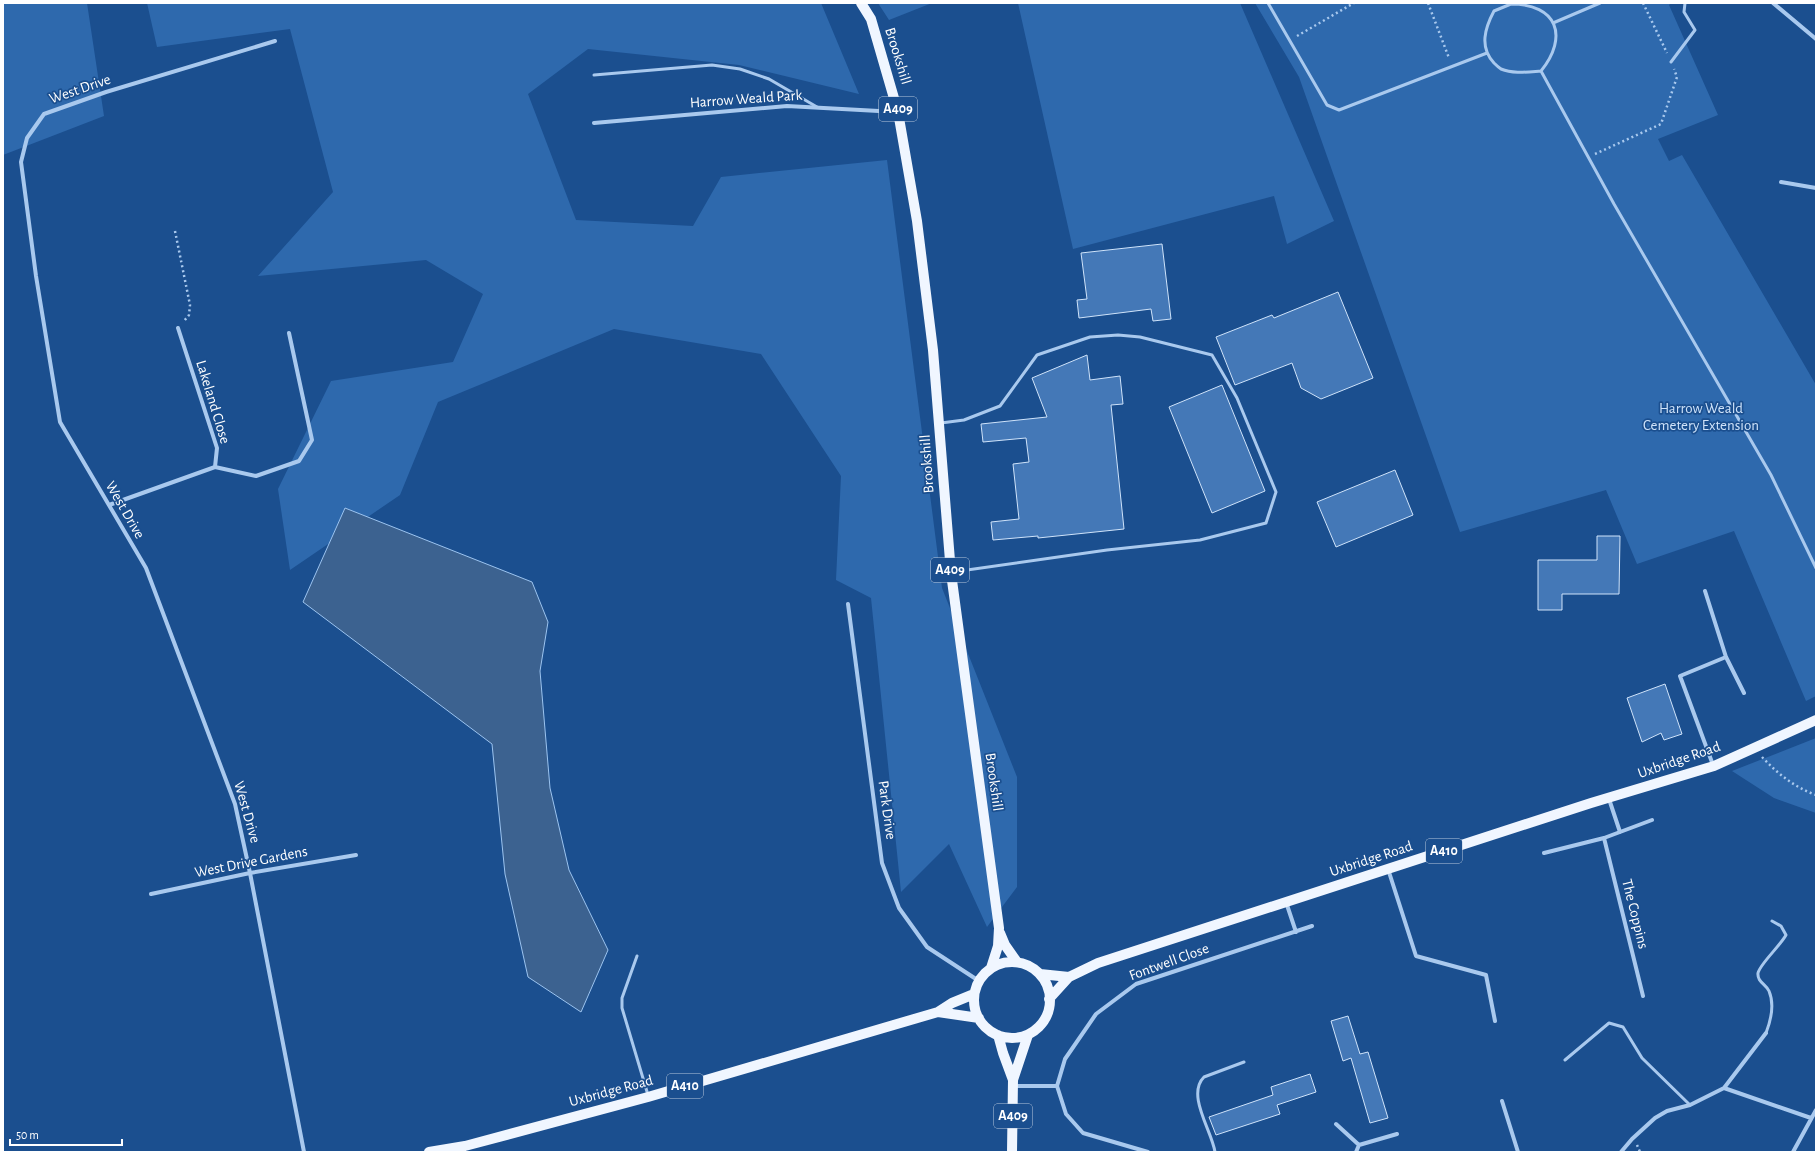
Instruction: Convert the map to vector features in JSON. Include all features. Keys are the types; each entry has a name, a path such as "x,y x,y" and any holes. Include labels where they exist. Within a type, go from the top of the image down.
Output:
{"main road":[{"name":"Brookshill","path":"861,3 871,19 898,112 918,228 933,350 951,573 999,928 998,946 991,968"},
{"name":"Uxbridge Road","path":"1040,974 1069,976 1121,955 1609,798 1714,766 1816,720"},
{"name":"Brookshill","path":"999,928 1005,945 1016,962"},
{"path":"1016,962 1029,966 1040,974 1048,988 1050,1004 1046,1016 1039,1027 1028,1035 1015,1037 998,1035 987,1029 978,1018 974,1007 974,994 979,981 991,968 1003,963 1016,962"},
{"name":"Uxbridge Road","path":"1049,999 1069,976"},
{"name":"Uxbridge Road","path":"429,1152 465,1146 648,1097 938,1012 952,1003 974,994"},
{"name":"Uxbridge Road","path":"938,1012 978,1018"},
{"name":"A409","path":"998,1035 1013,1083"},
{"name":"A409","path":"1012,1152 1013,1083 1028,1035"}],"street":[{"path":"1774,3 1816,39"},
{"name":"West Drive","path":"275,41 106,92 44,114 27,138 21,162 36,276 60,422 146,568 235,804 250,873 304,1152"},
{"name":"Harrow Weald Park","path":"594,122 787,106 898,112"},
{"path":"1781,182 1816,188"},
{"name":"Lakeland Close","path":"109,505 215,467 217,448 178,328"},
{"path":"215,467 256,476 299,461 312,440 289,333"},
{"path":"1705,591 1726,657 1744,692"},
{"name":"Park Drive","path":"848,604 882,863 899,908 927,947 979,981"},
{"path":"1714,766 1680,676 1726,657"},
{"path":"1609,798 1620,832"},
{"path":"1544,854 1604,838 1652,820"},
{"name":"The Coppins","path":"1604,838 1643,996"},
{"name":"West Drive Gardens","path":"151,894 250,873 356,855"},
{"path":"1388,869 1416,956 1486,975 1494,1021"},
{"path":"1286,902 1296,932"},
{"name":"Fontwell Close","path":"1057,1086 1065,1059 1096,1014 1136,984 1312,926"},
{"path":"1621,1152 1632,1139 1655,1118 1668,1111 1690,1105 1724,1088 1766,1033"},
{"path":"1013,1083 1057,1086 1066,1114 1083,1133 1148,1152"},
{"path":"1724,1088 1811,1118"},
{"path":"1502,1101 1518,1152"},
{"path":"1793,1152 1816,1110"},
{"path":"1336,1124 1359,1145"},
{"path":"1359,1145 1397,1134"},
{"path":"1356,1152 1359,1145"}],"lane":[{"path":"1268,3 1327,105 1339,110 1487,53"},
{"path":"1554,23 1600,3"},
{"path":"1671,62 1695,30 1684,12 1685,3"},
{"path":"1510,4 1520,4 1534,8 1546,14 1554,23 1557,33 1556,47 1550,60 1541,71 1510,71 1499,68 1490,59 1487,53 1485,48 1485,34 1487,27 1494,11 1502,7 1510,4"},
{"path":"594,75 712,66 740,70 769,79 817,107"},
{"path":"1541,71 1588,157 1771,474 1816,568"},
{"path":"939,424 964,420 1000,406 1037,355 1090,337 1118,335 1140,337 1212,355 1237,398 1276,492 1266,523 1200,540 1107,550 951,573"},
{"path":"1766,1033 1771,1018 1772,1007 1769,990 1760,980 1758,973 1786,935 1781,926 1772,921"},
{"path":"638,956 622,998 622,1008 648,1097"},
{"path":"1565,1060 1609,1023 1623,1027 1642,1058 1690,1105"},
{"path":"1215,1152 1199,1106 1198,1087 1204,1077 1244,1062"}],"path":[{"path":"1290,41 1354,3"},
{"path":"1428,3 1452,66"},
{"path":"1588,157 1661,124 1677,77 1643,3"},
{"path":"175,231 190,305 189,315 178,328"},
{"path":"1754,748 1775,772 1800,789 1816,795"}],"green space":[{"path":"3,3 87,3 104,116 3,155"},
{"path":"147,3 821,3 859,94 739,65 588,49 528,94 576,220 693,226 721,177 887,160 942,588 1017,777 1017,887 987,927 949,844 901,892 871,598 836,580 841,476 761,354 614,329 438,402 400,495 290,570 278,489 331,381 453,362 483,294 426,260 258,276 333,192 290,29 157,47"},
{"path":"878,3 932,3 889,20"},
{"path":"1018,3 1240,3 1334,221 1287,244 1274,196 1073,249"},
{"name":"Harrow Weald Cemetery Extension","path":"1255,3 1671,3 1669,5 1718,115 1658,139 1669,161 1682,155 1816,385 1816,696 1806,701 1734,531 1637,564 1606,490 1460,532 1299,77"},
{"path":"1816,738 1816,813 1774,798 1732,771"}],"shaded area":[{"path":"345,508 532,582 548,622 540,671 550,788 569,870 608,950 581,1012 528,977 505,874 492,744 303,602"}],"building":[{"path":"1162,244 1171,319 1153,321 1151,309 1079,318 1077,300 1087,299 1081,253"},
{"path":"1338,292 1373,378 1321,399 1301,388 1292,363 1235,385 1216,337 1272,315 1274,318"},
{"path":"1087,355 1090,380 1120,376 1123,404 1111,405 1124,529 1038,538 1038,536 993,540 991,522 1019,519 1013,464 1029,462 1026,438 983,442 981,424 1047,417 1032,378"},
{"path":"1222,385 1265,491 1212,513 1169,407"},
{"path":"1395,470 1413,515 1336,547 1317,502"},
{"path":"1597,536 1620,536 1619,594 1562,594 1562,610 1538,610 1538,560 1597,560"},
{"path":"1665,684 1682,734 1664,740 1661,733 1642,742 1627,698"},
{"path":"1348,1016 1360,1054 1368,1052 1388,1118 1370,1123 1351,1058 1343,1061 1331,1021"},
{"path":"1310,1074 1316,1092 1277,1105 1280,1114 1216,1135 1209,1117 1273,1095 1271,1087"}]}
